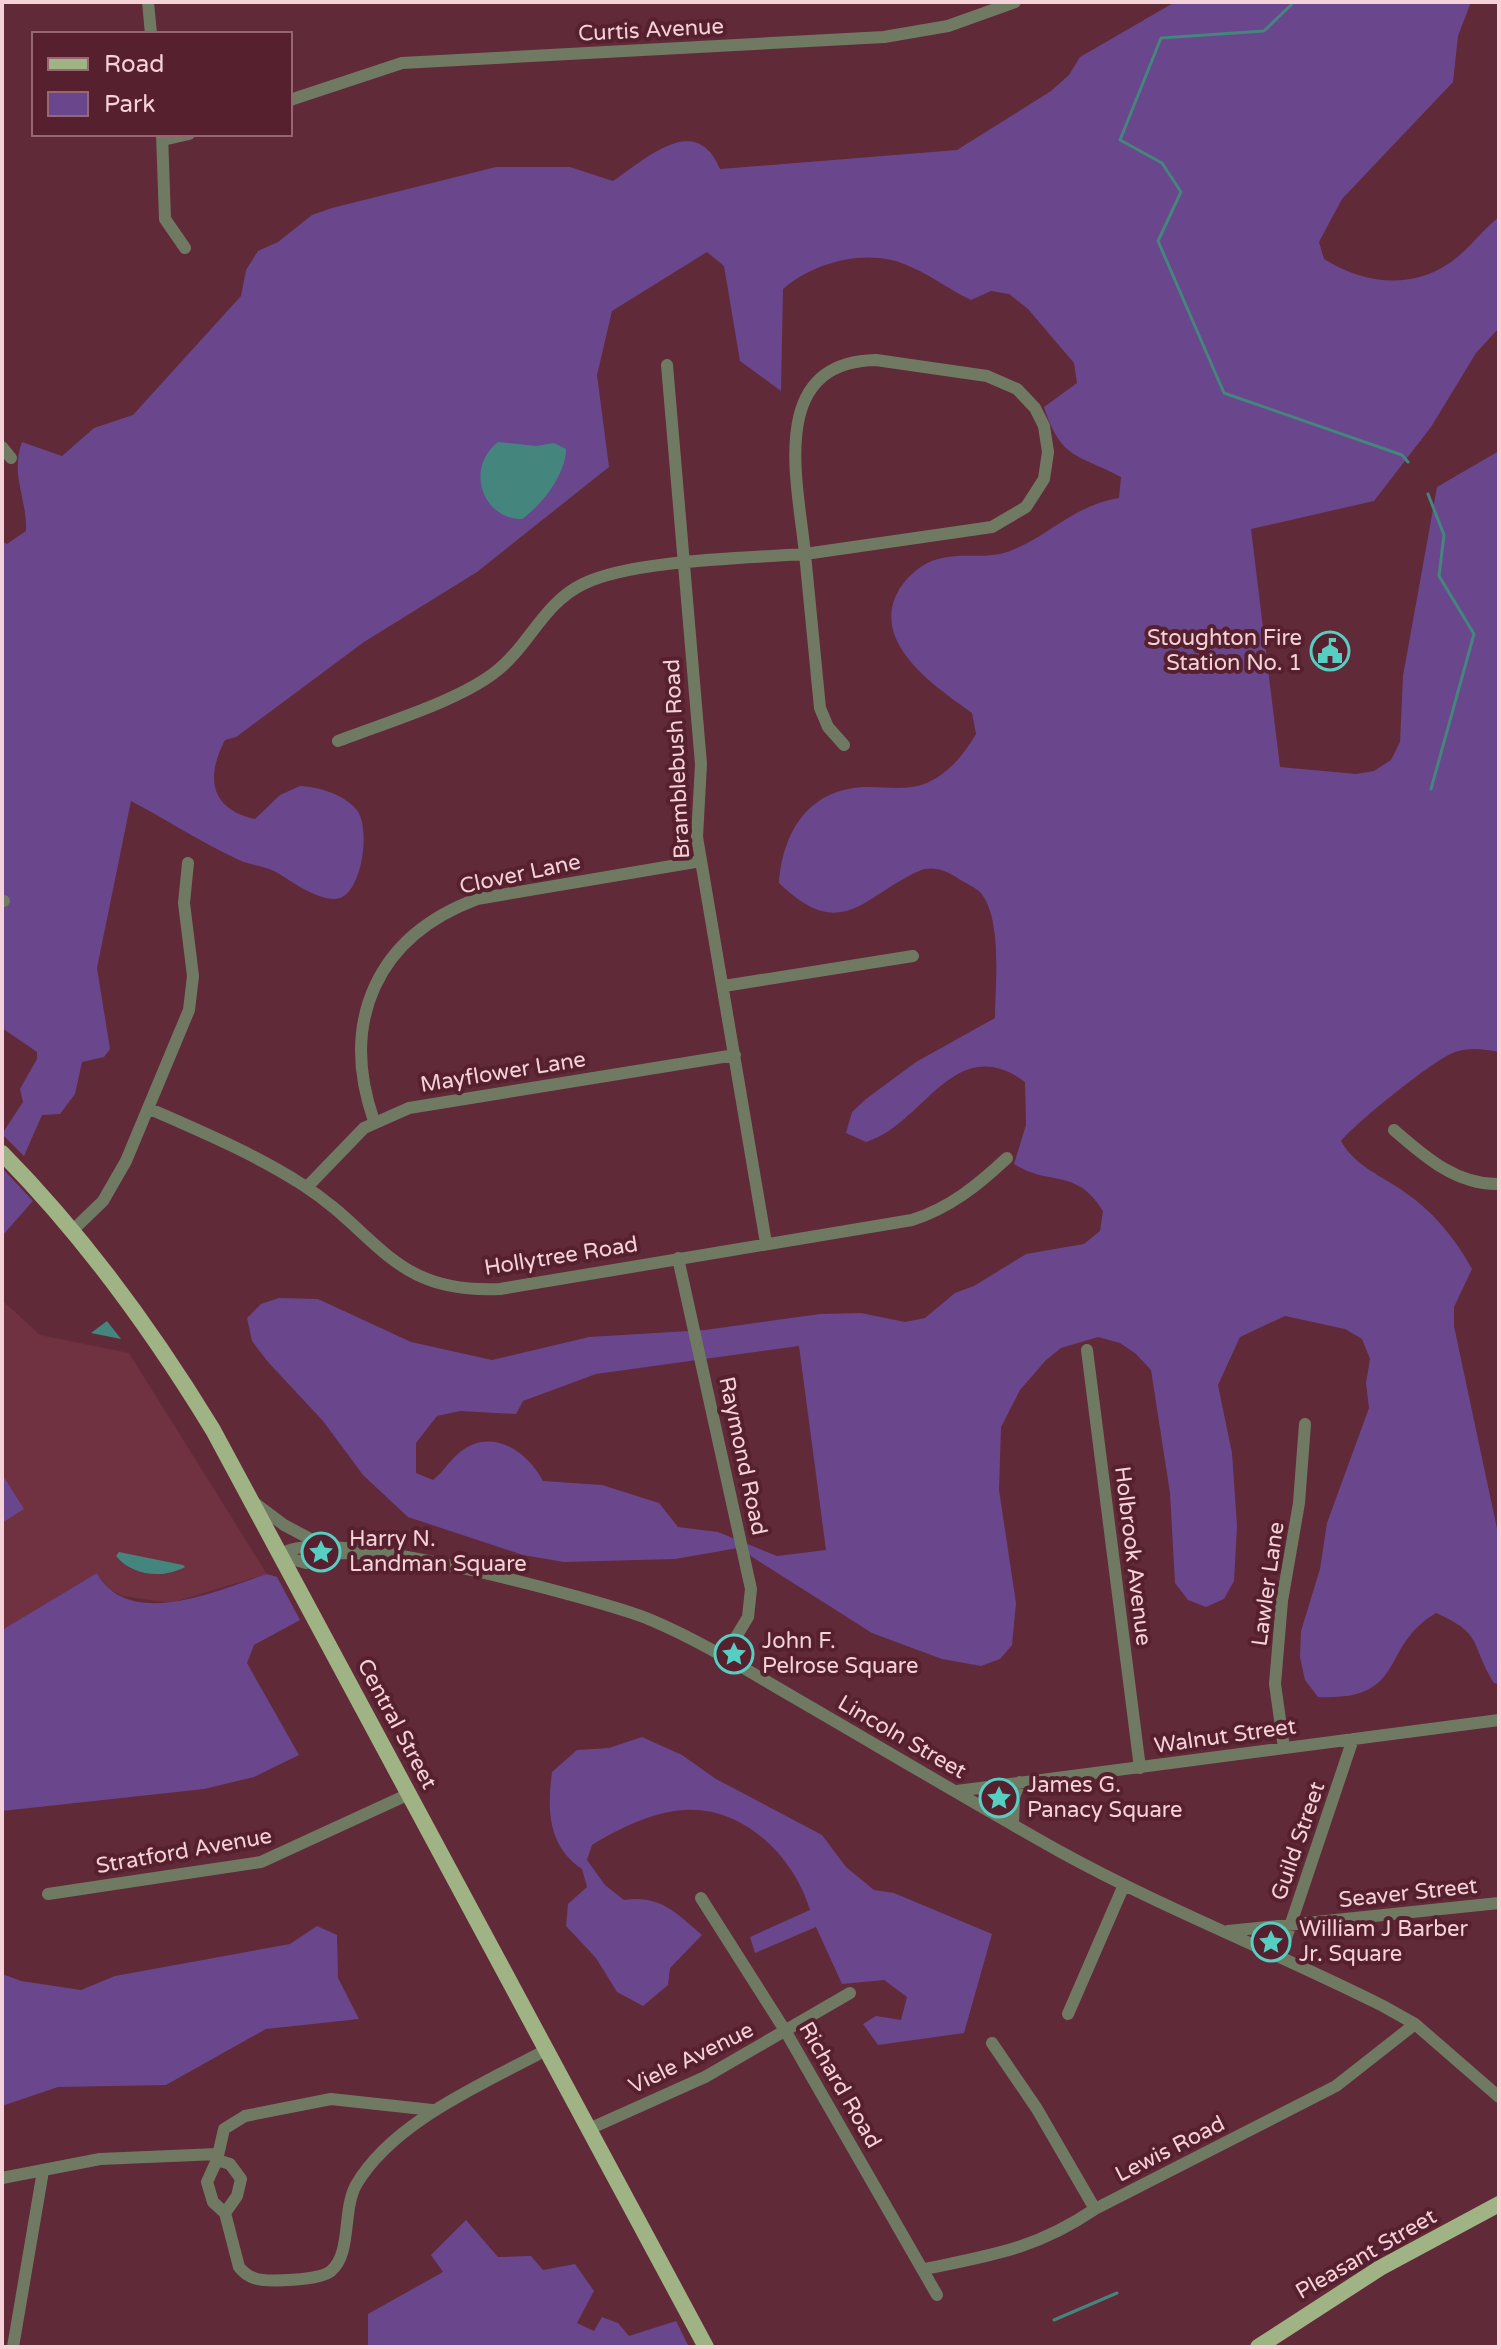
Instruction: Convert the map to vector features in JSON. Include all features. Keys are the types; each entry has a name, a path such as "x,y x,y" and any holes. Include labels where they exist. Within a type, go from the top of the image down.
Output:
{"main road":[{"name":"Central Street","path":"2,1153 73,1230 171,1362 281,1556 706,2347"},
{"name":"Pleasant Street","path":"1258,2347 1380,2268 1499,2204"}],"street":[{"path":"148,2 151,32"},
{"name":"Curtis Avenue","path":"292,99 402,63 884,37 948,26 1015,2"},
{"path":"162,137 165,219 185,248"},
{"path":"338,741 484,680 510,659 548,610 582,585 613,574 805,554 976,530 1011,519 1035,496 1047,466 1047,439 1035,408 1017,389 987,376 876,360 850,364 832,371 808,394 795,430 805,554 820,708 828,727 844,745"},
{"name":"Bramblebush Road","path":"667,365 701,764 696,823 766,1243"},
{"path":"2,447 11,458"},
{"name":"Clover Lane","path":"374,1121 360,1071 363,1019 383,971 417,932 457,906 477,899 701,861"},
{"path":"73,1230 103,1201 114,1183 150,1109 193,996 184,903 188,863"},
{"path":"724,986 913,956"},
{"name":"Mayflower Lane","path":"307,1187 344,1145 374,1121 429,1104 735,1055"},
{"name":"Hollytree Road","path":"150,1109 273,1166 307,1187 402,1269 448,1287 500,1289 923,1216 969,1191 1007,1158"},
{"path":"1394,1130 1443,1169 1464,1178 1499,1184"},
{"name":"Raymond Road","path":"678,1258 751,1589 747,1619 724,1657"},
{"name":"Holbrook Avenue","path":"1087,1350 1140,1768"},
{"name":"Lawler Lane","path":"1284,1748 1275,1684 1282,1601 1299,1503 1305,1424"},
{"name":"Lincoln Street","path":"250,1500 284,1525 321,1544"},
{"name":"Lincoln Street","path":"281,1556 295,1545 321,1544 380,1554 525,1581 651,1620 724,1657 1124,1885 1280,1956 1415,2024 1499,2097"},
{"name":"Lincoln Street","path":"281,1556 306,1563 341,1553 380,1554"},
{"name":"Walnut Street","path":"957,1791 1499,1720"},
{"name":"Guild Street","path":"1280,1956 1353,1739"},
{"path":"1013,1824 1014,1797 1020,1782"},
{"name":"Stratford Avenue","path":"48,1894 261,1862 409,1794"},
{"path":"1068,2014 1124,1885"},
{"name":"Richard Road","path":"701,1898 786,2032 925,2269 937,2295"},
{"name":"Seaver Street","path":"1226,1932 1499,1903"},
{"name":"Viele Avenue","path":"589,2129 705,2077 850,1993"},
{"name":"Lewis Road","path":"925,2269 1003,2255 1061,2230 1095,2209 1323,2094 1392,2045 1415,2024"},
{"path":"992,2043 1037,2109 1095,2209"},
{"path":"432,2110 344,2100 317,2101 237,2119 224,2129 218,2157 208,2175 208,2191 213,2202 225,2213 239,2267 249,2277 259,2280 324,2276 340,2260 348,2205 358,2182 432,2110 548,2049"},
{"path":"2,2178 100,2159 218,2157 230,2164 241,2179 237,2196 225,2213"},
{"path":"13,2347 43,2171"}],"shaded area":[{"path":"2,1300 40,1335 129,1353 267,1574 171,1603 122,1596 109,1589 97,1573 2,1630"}],"green space":[{"path":"1175,2 1471,2 1458,36 1453,82 1342,199 1319,242 1324,259 1354,274 1386,280 1418,278 1448,264 1499,217 1499,328 1476,353 1431,427 1374,501 1251,529 1280,767 1356,774 1374,771 1391,760 1400,742 1403,676 1437,487 1499,451 1499,1052 1466,1049 1444,1057 1396,1092 1341,1141 1361,1164 1434,1216 1472,1269 1454,1307 1454,1326 1499,1538 1499,1684 1494,1683 1469,1634 1436,1613 1418,1627 1380,1681 1367,1690 1347,1696 1318,1697 1305,1680 1300,1657 1301,1631 1320,1569 1327,1523 1369,1408 1366,1383 1370,1359 1362,1339 1345,1329 1285,1316 1240,1337 1218,1385 1232,1453 1237,1526 1234,1581 1224,1599 1206,1607 1188,1600 1175,1583 1170,1493 1151,1370 1120,1343 1098,1337 1061,1348 1046,1360 1020,1390 1001,1427 999,1490 1016,1603 1012,1645 1000,1659 981,1666 942,1659 872,1633 738,1548 675,1559 564,1562 523,1555 408,1517 363,1475 323,1421 252,1341 247,1318 261,1304 279,1298 318,1299 411,1342 492,1360 589,1337 705,1330 820,1314 861,1313 905,1322 925,1318 955,1293 974,1286 1026,1254 1084,1244 1100,1231 1103,1211 1083,1188 1014,1164 1026,1125 1025,1082 1000,1069 978,1067 959,1074 887,1132 866,1142 846,1133 852,1112 866,1099 916,1062 995,1018 995,935 992,918 980,892 945,871 924,869 867,902 836,913 801,901 779,883 786,846 803,815 816,803 848,789 907,788 929,782 956,761 976,734 972,713 925,676 899,644 892,627 892,608 907,579 921,567 938,559 1010,551 1074,514 1119,498 1121,477 1082,459 1057,437 1044,407 1077,383 1074,363 1028,309 1009,294 991,291 971,300 911,267 878,258 827,264 783,289 781,391 740,361 724,266 707,252 612,311 597,375 609,467 477,572 364,642 236,737 225,740 219,753 214,778 216,789 228,808 240,814 255,819 280,795 300,786 330,792 356,809 361,818 364,845 358,875 352,887 344,896 335,899 319,896 274,871 225,853 131,801 97,968 110,1049 104,1057 82,1062 75,1094 60,1114 42,1115 24,1156 2,1134 23,1102 20,1089 37,1059 37,1052 2,1028 2,541 7,544 26,531 18,476 22,442 62,456 94,428 133,415 241,296 246,270 258,251 278,242 312,215 496,167 570,167 613,181 655,152 685,141 698,143 710,152 720,169 957,150 1051,91 1069,75 1080,57","holes":["799,1346 826,1550 777,1556 718,1532 678,1527 659,1503 602,1485 543,1481 528,1460 496,1442 472,1445 460,1452 433,1480 416,1473 416,1443 437,1416 460,1411 516,1414 523,1401 596,1374"]},
{"path":"2,1168 33,1201 2,1236"},
{"path":"2,1474 24,1509 2,1523"},
{"path":"97,1573 112,1591 131,1600 153,1603 201,1596 267,1574 277,1577 300,1620 254,1645 247,1663 299,1755 254,1777 204,1789 2,1811 2,1630"},
{"path":"642,1737 682,1755 716,1779 822,1835 846,1867 874,1890 894,1893 992,1934 964,2033 878,2045 863,2024 876,2016 901,2020 907,1997 884,1980 842,1984 816,1927 755,1953 750,1937 810,1910 792,1871 764,1839 727,1816 706,1811 684,1810 660,1814 624,1827 592,1845 587,1860 605,1885 624,1900 647,1900 667,1907 702,1935 670,1968 668,1985 643,2006 617,1992 596,1958 566,1926 568,1904 587,1887 582,1869 562,1850 556,1838 550,1814 550,1786 552,1772 577,1750 609,1748"},
{"path":"317,1926 337,1935 338,1978 359,2019 266,2029 166,2085 58,2087 2,2106 2,1974 21,1981 81,1990 115,1976 290,1944"},
{"path":"466,2220 498,2257 531,2256 543,2270 575,2264 594,2291 577,2323 594,2331 602,2317 618,2323 629,2336 676,2321 689,2347 368,2347 368,2314 443,2272 431,2255"}],"water":[{"path":"498,442 536,446 554,443 566,449 562,469 552,488 522,519 498,511 483,491 480,479 482,466 487,453"},
{"path":"107,1321 121,1339 91,1333"},
{"path":"119,1552 185,1567 167,1573 148,1574 123,1563 116,1556"}],"waterway":[{"path":"1294,2 1264,31 1161,38 1120,140 1162,163 1181,192 1158,241 1224,393 1402,455 1408,462"},
{"path":"1428,494 1444,535 1439,576 1474,634 1431,789"},
{"path":"1054,2320 1117,2293"}],"place":[{"name":"Stoughton Fire Station No. 1","path":"1330,651"},
{"name":"Harry N. Landman Square","path":"321,1552"},
{"name":"John F. Pelrose Square","path":"734,1654"},
{"name":"James G. Panacy Square","path":"999,1798"},
{"name":"William J Barber Jr. Square","path":"1271,1942"}]}
